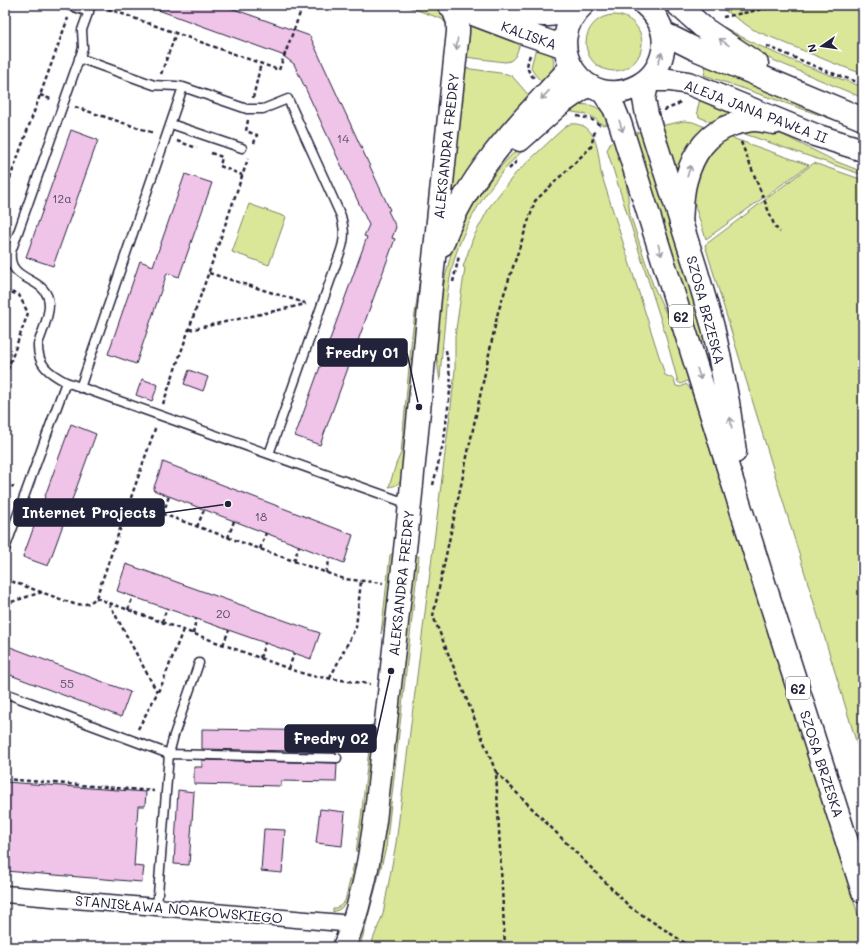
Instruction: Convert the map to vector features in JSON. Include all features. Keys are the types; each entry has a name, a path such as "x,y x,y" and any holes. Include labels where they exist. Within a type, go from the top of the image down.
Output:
{"main road":[{"name":"KALISKA","path":"503,5 534,14 561,14 580,8"},
{"name":"62","path":"568,57 579,78 596,88 620,92 631,90 648,80 656,70 661,59 663,49 663,33 659,21 652,11 645,5"},
{"path":"678,5 705,29 767,71 829,105"},
{"name":"KALISKA","path":"450,6 523,33 568,57"},
{"name":"ALEKSANDRA FREDRY","path":"344,947 353,924 362,893 375,821 410,504 441,287 458,32 458,22 450,6"},
{"path":"568,57 567,28 580,8"},
{"path":"663,33 695,49 863,119"},
{"name":"ALEKSANDRA FREDRY","path":"441,287 442,243 464,197 478,176 568,57"},
{"name":"ALEJA JANA PAWŁA II","path":"648,80 670,80 688,83 816,135 863,150"},
{"name":"SZOSA BRZESKA","path":"648,80 644,100 647,115 696,269 720,359 728,402 737,471 753,544"},
{"name":"ALEKSANDRA FREDRY","path":"478,176 559,105 596,88"},
{"name":"SZOSA BRZESKA","path":"596,88 614,108 620,123 863,892"},
{"path":"681,223 685,182 690,166 696,154 707,139 724,127 755,120 773,123 816,135"}],"street":[{"name":"STANISŁAWA NOAKOWSKIEGO","path":"5,894 106,904 353,924"}],"lane":[{"path":"70,6 90,8 82,30 83,48 10,256 12,264 20,275 34,281 39,285 46,293 50,304 38,344 40,361 47,370 66,382 80,388 410,504"},
{"path":"79,58 156,86 183,87 247,109 263,109 288,99 341,216 344,233 342,246 269,454"},
{"path":"80,388 183,87"},
{"path":"171,124 242,148"},
{"path":"5,549 66,382"},
{"path":"157,907 169,754 174,735 199,663"},
{"path":"5,693 169,754 337,758"}],"path":[{"path":"104,5 103,7 279,70 303,5"},
{"path":"723,17 784,5"},
{"path":"851,5 863,9"},
{"path":"5,192 70,6"},
{"path":"156,86 176,33"},
{"path":"765,45 826,71 863,84"},
{"path":"252,148 256,135 246,131 261,63"},
{"path":"40,95 200,149"},
{"path":"505,947 496,772 433,616 498,312 535,201 591,147 595,130"},
{"path":"741,140 775,227 780,232"},
{"path":"206,151 222,157 220,166 242,175"},
{"path":"5,579 74,604 84,605 90,603 96,598 250,155"},
{"path":"509,169 519,159"},
{"path":"441,287 456,269 461,250"},
{"path":"209,273 320,308"},
{"path":"5,290 19,295 28,312 5,377"},
{"path":"189,330 306,304"},
{"path":"431,491 444,440 451,383 446,350"},
{"path":"163,514 169,496"},
{"path":"129,502 344,579 385,583"},
{"path":"197,527 204,510"},
{"path":"228,538 234,522"},
{"path":"260,549 266,533"},
{"path":"294,561 299,546"},
{"path":"326,573 330,558"},
{"path":"330,678 356,627 361,581"},
{"path":"5,604 42,592"},
{"path":"128,610 133,596"},
{"path":"96,598 289,669 312,676 370,684"},
{"path":"109,603 157,692"},
{"path":"162,622 167,608"},
{"path":"193,634 196,619"},
{"path":"132,740 162,684 183,630"},
{"path":"223,645 229,630"},
{"path":"260,658 266,643"},
{"path":"289,669 294,653"},
{"path":"496,772 630,907 691,947"},
{"path":"5,779 166,792"}],"green space":[{"path":"403,5 433,5 440,8 446,12 448,26 442,19"},
{"path":"713,5 863,5 863,74 754,30 724,10"},
{"path":"614,15 625,17 634,23 640,32 642,43 640,54 634,63 625,69 614,71 603,69 594,63 588,54 586,43 588,32 594,23 603,17"},
{"path":"470,24 521,39 515,57 512,60 505,62 465,57"},
{"path":"724,27 775,53 863,87 863,98 754,52 721,32"},
{"path":"537,44 551,54 554,62 545,85 531,67"},
{"path":"706,65 846,123 846,124 704,75"},
{"path":"464,68 512,76 532,99 452,198"},
{"path":"701,95 742,109 716,124 699,117 697,111"},
{"path":"575,105 596,107 604,113 610,123 603,125 593,117 586,114 569,111"},
{"path":"552,119 554,124 515,158 485,195 476,209 462,238 456,253 448,287 440,381 436,349 437,326 445,276 456,238 476,200 502,165"},
{"path":"684,121 693,122 710,129 678,178 660,126"},
{"path":"570,124 579,124 586,128 595,140 601,173 665,375 674,379 676,386 681,387 686,384 691,390 863,930 863,947 370,947 383,914 396,843 451,406 455,370 455,336 465,268 463,267 473,238 490,206 515,174 555,136"},
{"path":"746,130 770,130 835,161 863,172 863,175 739,132"},
{"path":"643,131 706,337 703,342 698,339 633,134"},
{"path":"729,137 809,165 706,239 695,206 695,183 708,153"},
{"path":"616,140 625,173 630,214 653,285 675,333 691,385 687,381 681,384 678,382 664,330 607,150 611,142"},
{"path":"814,163 863,180 863,764 705,245"},
{"path":"249,204 286,217 269,265 232,252"},
{"path":"429,213 403,479 397,484 389,487 401,453 412,335"},
{"path":"395,553 390,598 381,634 390,555"},
{"path":"414,556 419,556 386,848 363,936 359,947 355,947"},
{"path":"372,724 374,740 362,847 356,852 361,818"},
{"path":"354,864 358,870 348,901 340,909 333,912 333,909 340,906 345,901"}],"building":[{"path":"151,5 222,5 310,36 390,210 388,211 396,227 392,238 395,239 320,445 295,436 367,237 364,236 369,225 294,64 282,55 150,7"},
{"path":"71,130 98,140 53,266 26,257"},
{"path":"185,174 212,183 179,277 167,273 136,364 108,354 140,261 153,266"},
{"path":"189,370 208,377 203,391 184,384"},
{"path":"142,379 158,385 152,401 136,395"},
{"path":"71,424 96,434 48,566 23,557"},
{"path":"163,462 353,535 344,563 153,490"},
{"path":"126,564 320,633 311,659 117,591"},
{"path":"5,645 130,692 121,717 5,673"},
{"path":"202,729 336,731 336,752 202,749"},
{"path":"202,760 335,763 337,764 336,782 281,781 281,786 194,784 194,767 202,767"},
{"path":"5,782 146,792 145,806 138,806 134,866 144,867 142,882 5,871"},
{"path":"178,790 194,792 189,865 174,864"},
{"path":"320,809 345,812 342,846 316,843"},
{"path":"264,829 285,830 282,873 261,871"}],"place":[{"name":"Fredry 01","path":"419,407"},
{"name":"Internet Projects","path":"228,504"},
{"name":"Fredry 02","path":"391,671"}]}
